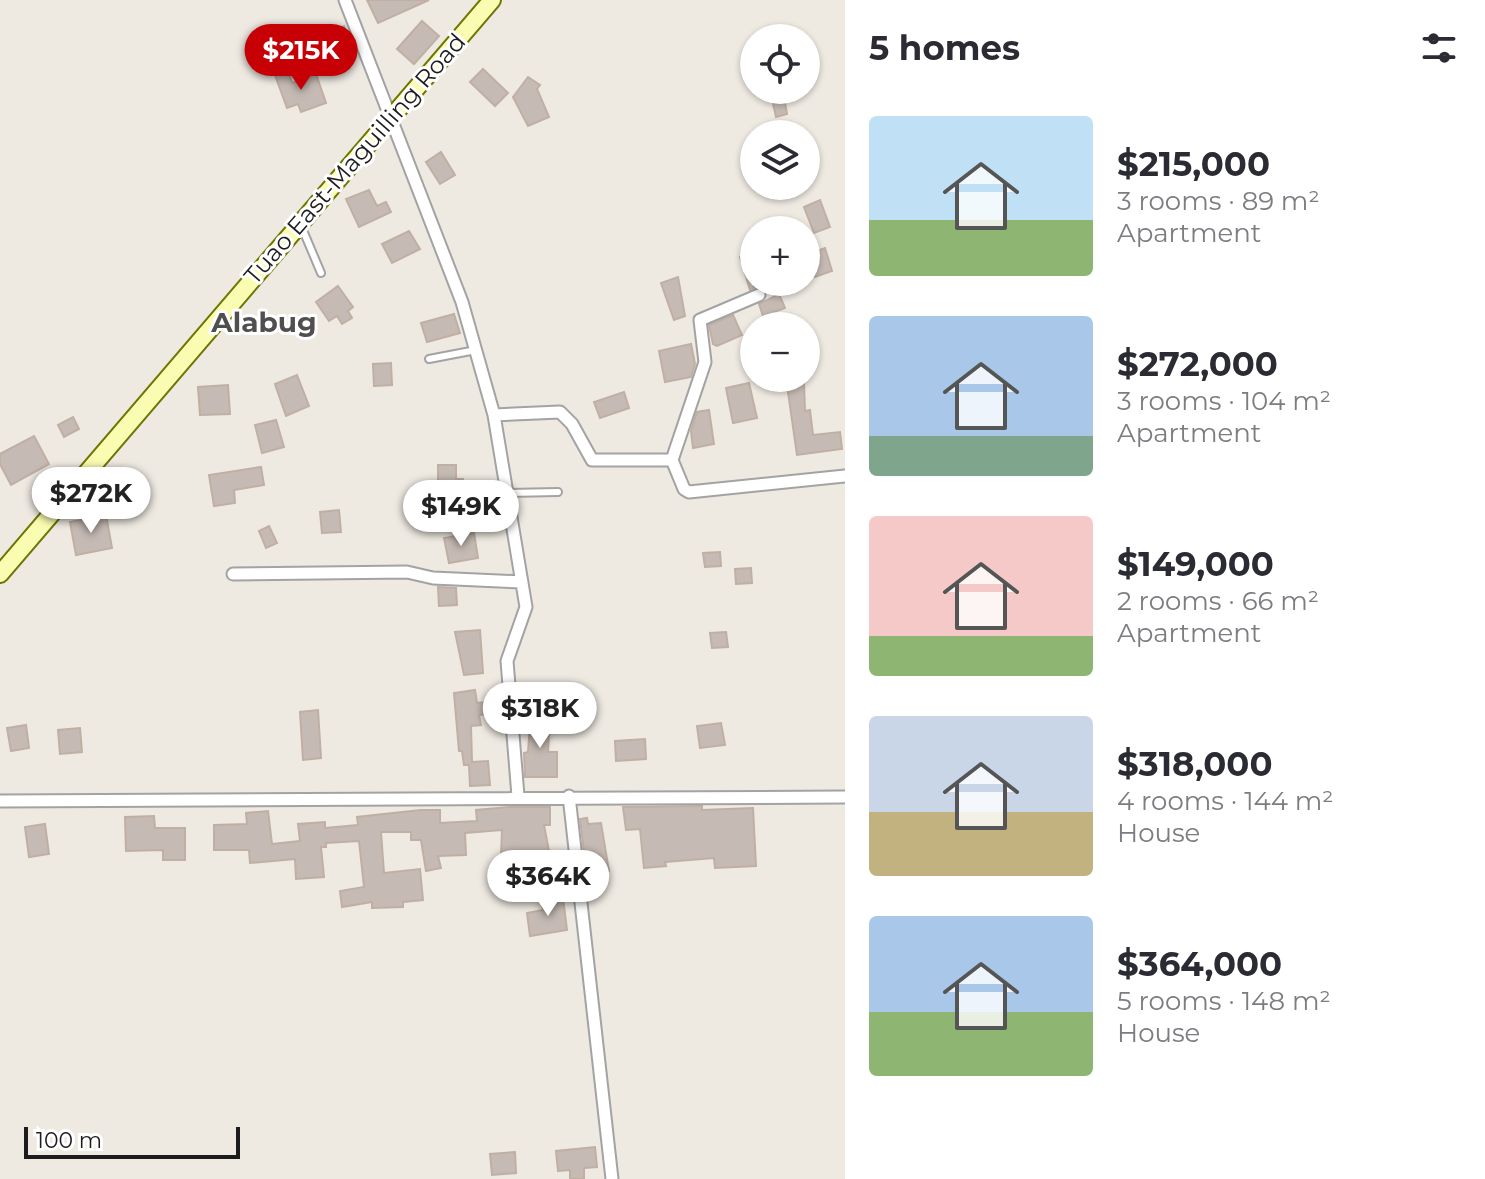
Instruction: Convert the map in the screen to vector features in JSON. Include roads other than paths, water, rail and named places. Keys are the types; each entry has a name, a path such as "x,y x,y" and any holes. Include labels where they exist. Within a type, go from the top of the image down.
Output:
{"main road":[{"name":"Tuao East-Maguilling Road","path":"0,574 492,0"}],"street":[{"path":"345,0 477,349 494,415 526,607 507,661 518,796"},
{"path":"757,296 700,320 705,362 672,460 684,489 689,492 845,476"},
{"path":"494,415 560,412 572,424 587,455 599,462 672,460"},
{"path":"233,574 407,572 433,578 522,582"},
{"path":"0,801 518,796 845,797"},
{"path":"569,796 612,1179"}],"lane":[{"path":"300,224 321,273"},
{"path":"429,359 477,349"},
{"path":"505,493 558,492"}],"district":[{"name":"Alabug","path":"264,322"}]}
